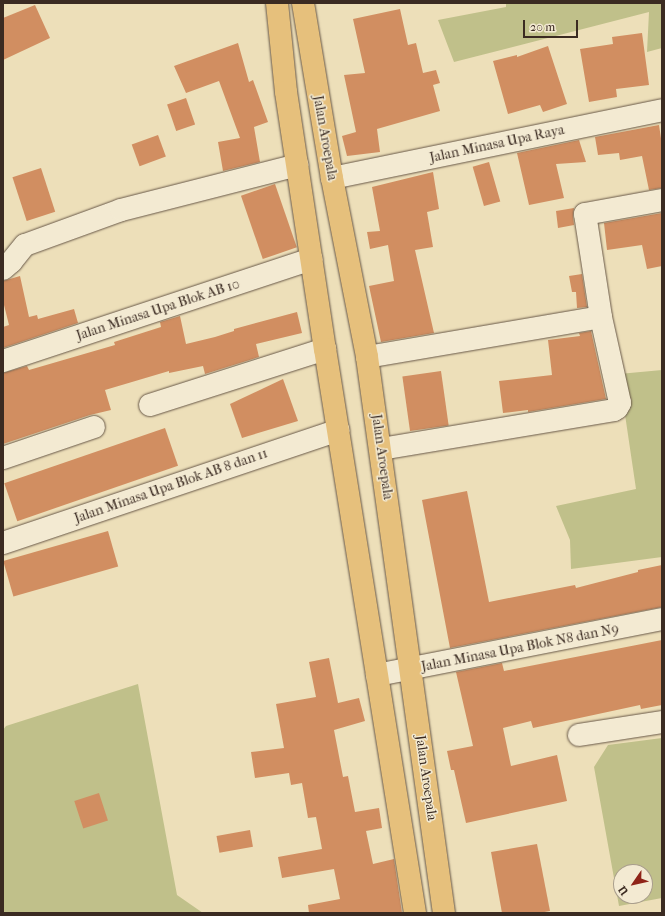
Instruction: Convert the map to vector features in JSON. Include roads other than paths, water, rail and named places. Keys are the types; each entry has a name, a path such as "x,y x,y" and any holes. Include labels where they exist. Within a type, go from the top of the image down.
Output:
{"main road":[{"path":"277,3 286,92 297,165 415,913"},
{"name":"Jalan Aroepala","path":"302,3 332,178 367,357 381,449 444,913"}],"street":[{"name":"Jalan Minasa Upa Raya","path":"332,178 662,112"},
{"path":"3,269 25,245 121,210 297,165"},
{"path":"381,449 614,410 620,403 601,317 584,214 662,200"},
{"name":"Jalan Minasa Upa Blok AB 10","path":"3,361 312,259"},
{"path":"367,357 601,317"},
{"path":"150,405 325,349"},
{"path":"3,458 94,427"},
{"name":"Jalan Minasa Upa Blok AB 8 dan 11","path":"3,543 338,430"},
{"name":"Jalan Minasa Upa Blok N8 dan N9","path":"377,675 411,670 662,619"},
{"path":"579,735 662,722"}]}
